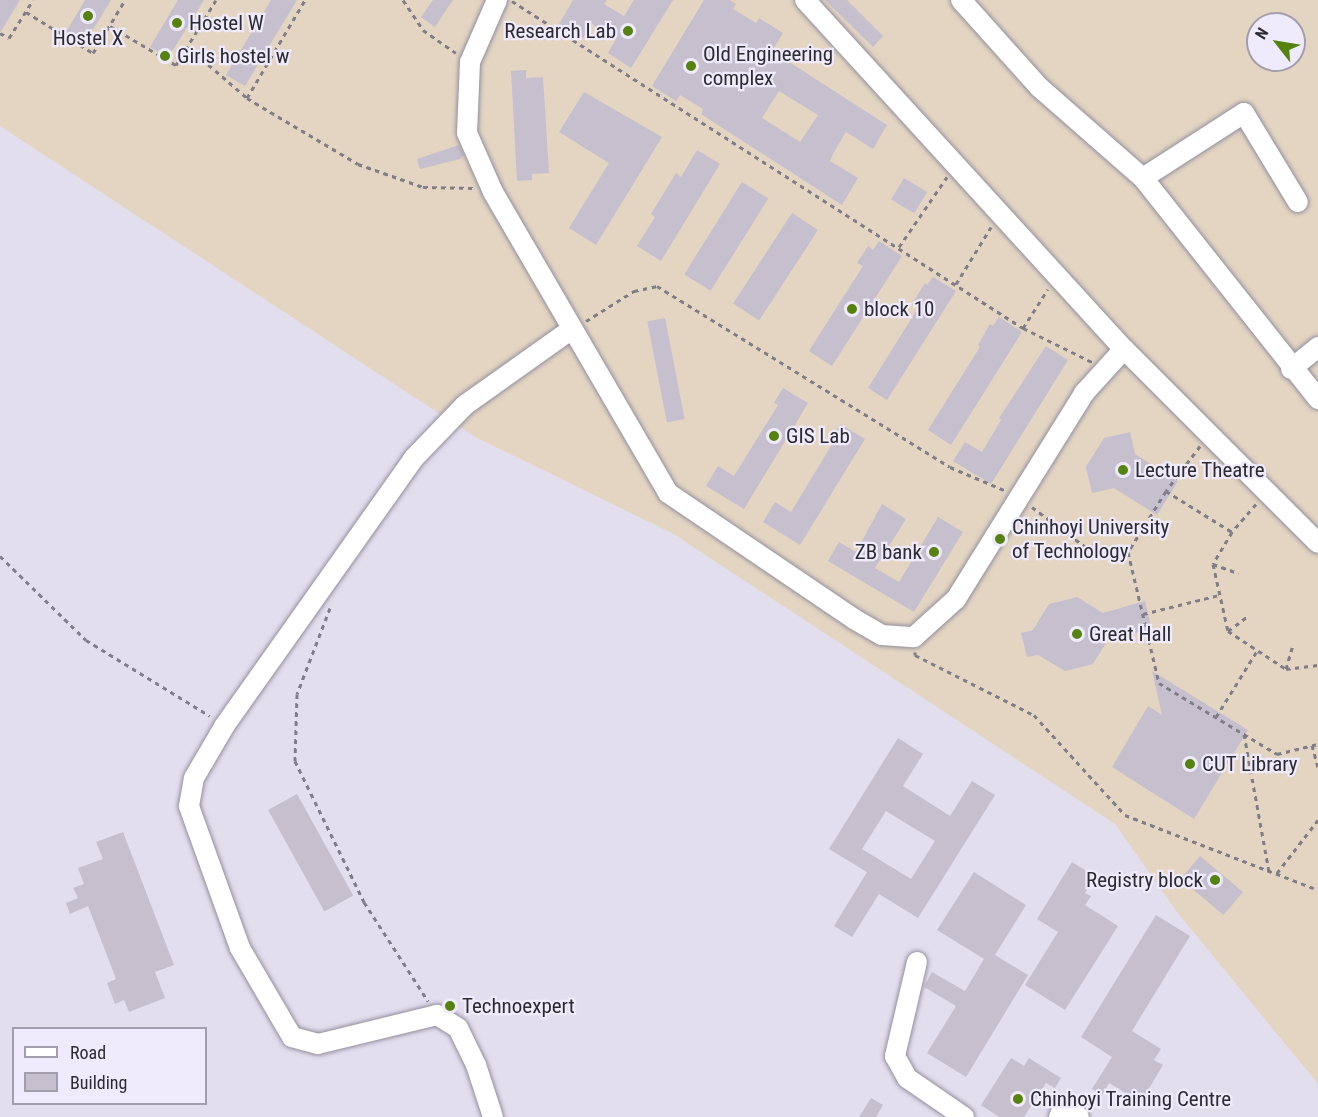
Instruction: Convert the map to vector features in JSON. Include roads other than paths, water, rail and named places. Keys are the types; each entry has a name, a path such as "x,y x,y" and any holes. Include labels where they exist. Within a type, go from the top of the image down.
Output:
{"lane":[{"path":"497,0 470,62 467,133 493,192 668,493 854,619 882,635 914,637 956,599 1084,393 1104,368 1124,349"},
{"path":"805,0 1124,349 1265,493 1318,543"},
{"path":"961,0 1040,87 1143,178 1318,399"},
{"path":"1143,178 1244,113 1298,201"},
{"path":"493,1117 476,1065 458,1028 437,1015 318,1044 292,1037 240,948 189,806 194,778 225,725 413,459 465,405 572,329"},
{"path":"1292,369 1318,347"},
{"path":"917,962 895,1056 907,1078 964,1117"},
{"path":"1059,1117 1064,1108 1079,1117"}],"place":[{"name":"Hostel X","path":"88,16"},
{"name":"Hostel W","path":"177,23"},
{"name":"Research Lab","path":"628,31"},
{"name":"Girls hostel w","path":"165,56"},
{"name":"Old Engineering complex","path":"691,66"},
{"name":"block 10","path":"852,309"},
{"name":"GIS Lab","path":"774,436"},
{"name":"Lecture Theatre","path":"1123,470"},
{"name":"Chinhoyi University of Technology","path":"1000,539"},
{"name":"ZB bank","path":"934,552"},
{"name":"Great Hall","path":"1077,634"},
{"name":"CUT Library","path":"1190,764"},
{"name":"Registry block","path":"1215,880"},
{"name":"Technoexpert","path":"450,1006"},
{"name":"Chinhoyi Training Centre","path":"1018,1099"}]}
